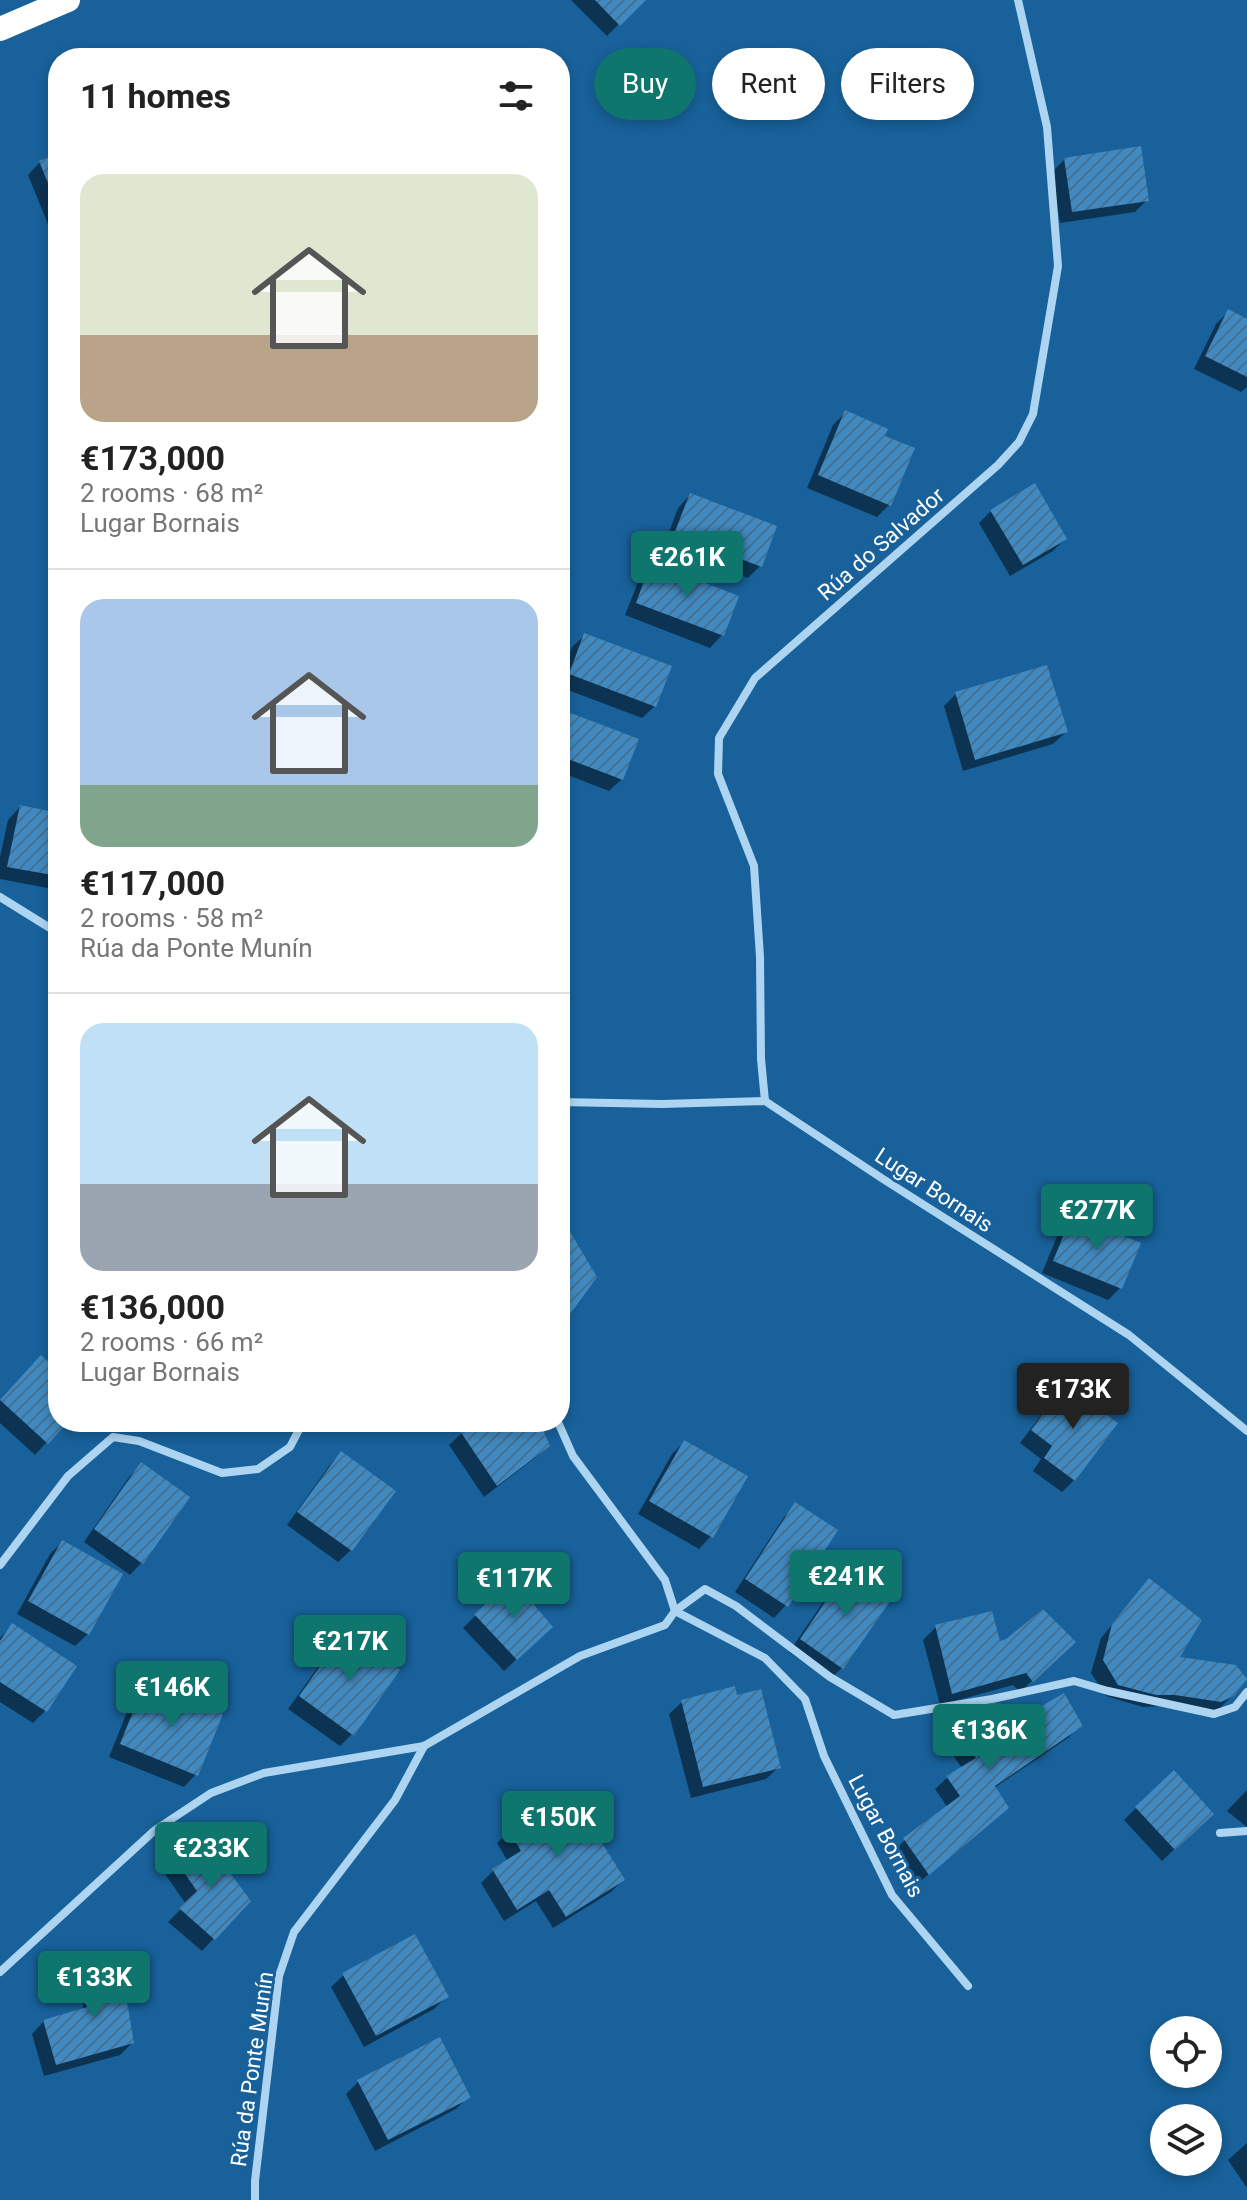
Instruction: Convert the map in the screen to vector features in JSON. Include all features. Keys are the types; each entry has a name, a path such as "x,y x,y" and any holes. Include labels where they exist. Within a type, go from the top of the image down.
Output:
{"highway":[{"path":"0,29 68,0"}],"street":[{"name":"Rúa do Salvador","path":"765,1101 754,866 718,774 719,738 755,678 998,465 1019,442 1033,414 1058,266 1047,127 1018,0"},
{"path":"0,897 48,927"},
{"path":"570,1102 765,1101"},
{"name":"Lugar Bornais","path":"765,1101 1129,1335 1247,1431"},
{"path":"0,1565 68,1476 113,1437 139,1441 222,1473 258,1469 290,1447 298,1432"},
{"path":"562,1432 573,1456 665,1580 675,1611"},
{"path":"0,1972 155,1830 211,1793 264,1773 424,1746 580,1656 665,1625 675,1611 705,1589 736,1606 830,1677 894,1715 992,1699 1074,1681 1214,1714 1235,1707 1247,1692"},
{"name":"Lugar Bornais","path":"675,1611 765,1658 805,1699 824,1756 892,1895 968,1986"},
{"name":"Rúa da Ponte Munín","path":"255,2200 279,1976 294,1932 395,1800 424,1746"},
{"path":"1220,1833 1247,1831"}],"building":[{"path":"595,0 646,0 620,26"},
{"path":"1141,146 1149,201 1072,212 1064,158"},
{"path":"48,157 48,183 39,161"},
{"path":"1228,309 1247,319 1247,377 1205,356"},
{"path":"845,410 888,429 885,436 915,448 891,506 818,475"},
{"path":"1035,483 1067,539 1023,565 990,510"},
{"path":"690,493 777,526 762,567 674,534"},
{"path":"651,562 739,596 724,636 636,603"},
{"path":"584,633 672,666 656,707 570,674"},
{"path":"1047,665 1068,732 975,760 955,692"},
{"path":"570,713 639,739 623,780 570,760"},
{"path":"20,805 48,811 48,874 7,867"},
{"path":"1072,1215 1141,1243 1122,1289 1053,1261"},
{"path":"570,1232 597,1277 570,1314"},
{"path":"41,1355 48,1362 48,1432 59,1432 48,1444 0,1400"},
{"path":"1065,1384 1118,1423 1075,1481 1044,1458 1052,1446 1031,1430"},
{"path":"461,1432 544,1432 550,1446 497,1486"},
{"path":"684,1440 748,1476 713,1538 649,1501"},
{"path":"341,1451 396,1491 352,1551 297,1512"},
{"path":"141,1462 190,1497 143,1564 94,1529"},
{"path":"795,1502 838,1530 788,1607 745,1579"},
{"path":"62,1540 123,1574 89,1635 28,1601"},
{"path":"849,1567 893,1597 843,1669 800,1639"},
{"path":"1149,1578 1202,1620 1180,1657 1236,1665 1247,1679 1234,1696 1221,1702 1156,1695 1118,1685 1103,1660 1112,1624"},
{"path":"513,1580 553,1627 517,1660 474,1614"},
{"path":"1043,1609 1076,1642 1033,1682 1026,1673 952,1694 935,1625 992,1611 1000,1641"},
{"path":"12,1623 77,1666 47,1712 0,1682 0,1641"},
{"path":"345,1631 400,1670 354,1736 299,1696"},
{"path":"145,1682 223,1714 198,1776 120,1744"},
{"path":"735,1686 737,1695 761,1689 781,1768 703,1787 681,1700"},
{"path":"1064,1693 1083,1726 995,1786 1009,1808 929,1875 903,1838 960,1796 946,1776 976,1758 947,1717 994,1703 1010,1705 1023,1717"},
{"path":"1174,1770 1214,1814 1175,1850 1135,1807"},
{"path":"570,1791 625,1880 566,1917 549,1890 517,1910 492,1869 521,1851 508,1829"},
{"path":"204,1838 251,1901 215,1940 179,1908 197,1891 176,1861"},
{"path":"415,1934 449,1997 376,2036 342,1973"},
{"path":"119,1955 134,2043 56,2065 43,2020 94,2005 96,1961"},
{"path":"440,2037 471,2098 388,2140 357,2080"}]}
